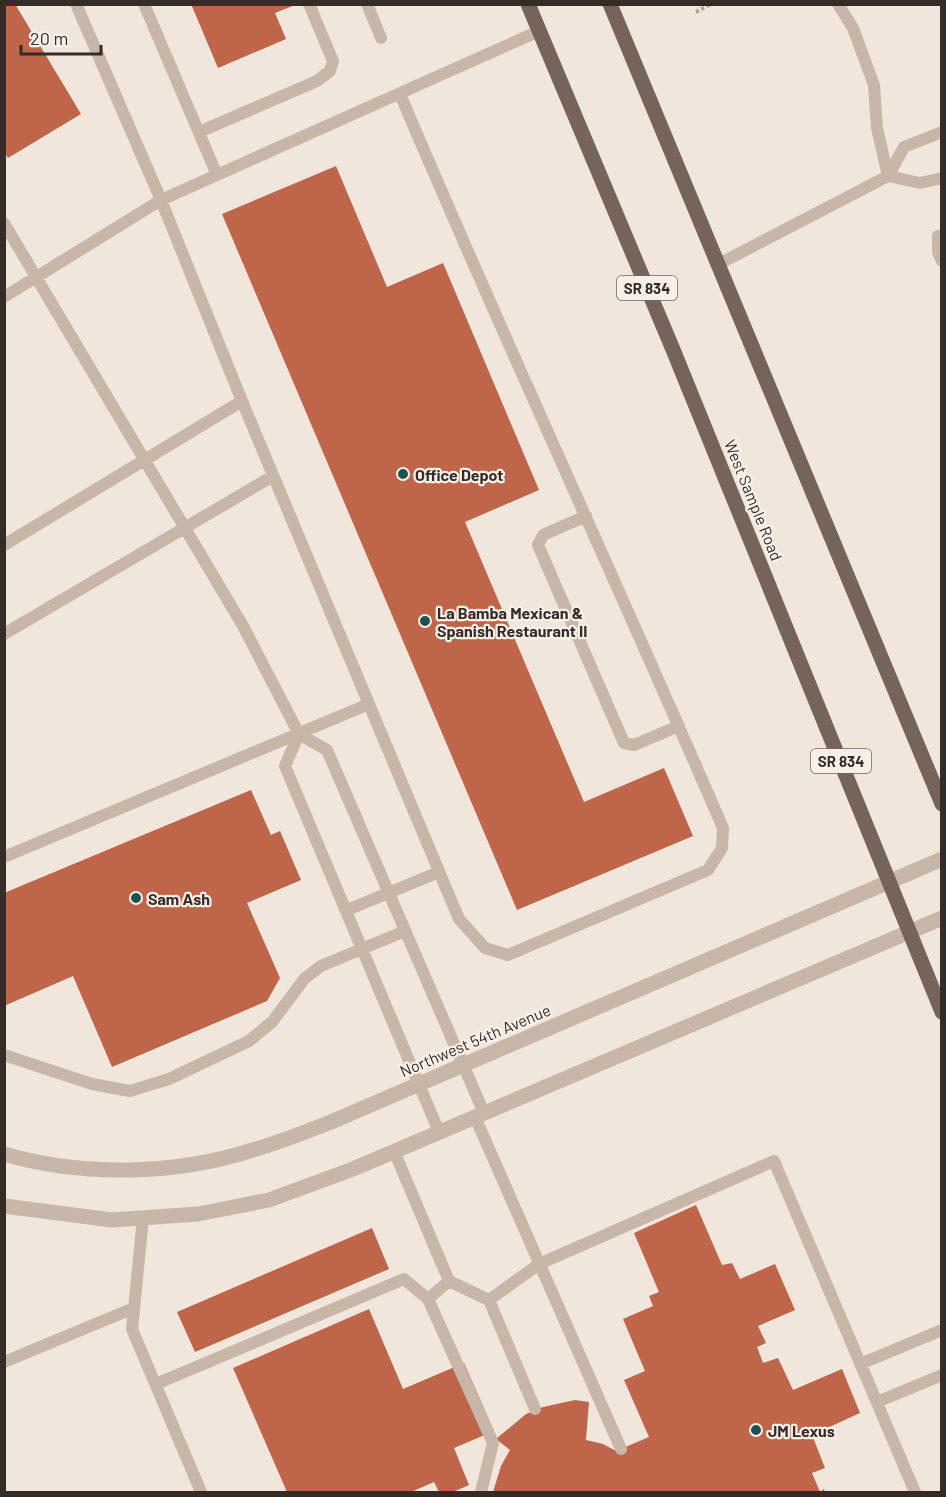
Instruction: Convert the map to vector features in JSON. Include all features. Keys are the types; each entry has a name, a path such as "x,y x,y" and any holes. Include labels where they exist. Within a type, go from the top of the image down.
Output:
{"main road":[{"name":"West Sample Road","path":"528,4 674,352 942,1012"},
{"path":"610,4 942,804"}],"street":[{"name":"Northwest 54th Avenue","path":"4,1154 27,1160 112,1170 184,1166 252,1151 331,1122 942,859"},
{"path":"4,1206 112,1220 198,1214 269,1200 394,1151 942,918"}],"lane":[{"path":"76,4 161,200 273,476 459,919 485,948 508,955 708,870 722,848 723,828 586,516 537,412 400,94"},
{"path":"144,4 217,175"},
{"path":"199,132 317,81 330,71 333,61 309,4"},
{"path":"367,4 381,38"},
{"path":"838,4 853,28 874,85 878,128 888,176"},
{"path":"4,297 161,200 539,31"},
{"path":"717,265 888,176 904,147 942,132"},
{"path":"888,176 921,183 942,178"},
{"path":"4,223 243,626 299,734 327,750 463,1064 479,1115 539,1263 621,1449"},
{"path":"942,234 938,236 938,252 942,261"},
{"path":"4,545 242,401"},
{"path":"4,634 273,476"},
{"path":"586,516 543,535 538,545 624,743 634,745 679,726"},
{"path":"4,857 369,704"},
{"path":"299,734 285,766 439,1132"},
{"path":"347,910 440,872"},
{"path":"4,1055 92,1084 130,1090 150,1085 169,1079 249,1041 272,1022 305,978 321,966 405,931"},
{"path":"394,1151 449,1281 489,1300 535,1409"},
{"path":"489,1300 539,1263 774,1161 915,1492"},
{"path":"143,1218 132,1329 201,1492"},
{"path":"156,1384 404,1279 428,1299 493,1443 481,1492"},
{"path":"428,1299 449,1281"},
{"path":"4,1362 134,1308"},
{"path":"860,1364 942,1330"},
{"path":"877,1402 942,1375"}],"path":[{"path":"696,12 711,4"}],"building":[{"path":"4,4 15,4 81,114 8,158 4,152"},
{"path":"191,4 295,5 275,13 286,39 218,68"},
{"path":"336,166 387,287 443,263 539,490 465,522 584,802 664,768 693,836 517,910 222,214"},
{"path":"251,790 271,835 280,831 301,880 247,903 280,978 267,1001 112,1067 73,976 4,1006 4,893"},
{"path":"696,1205 722,1265 732,1263 740,1279 775,1264 795,1310 758,1326 766,1343 757,1347 763,1363 778,1358 793,1390 842,1369 860,1413 812,1435 825,1468 812,1473 820,1492 493,1492 501,1466 510,1450 496,1439 526,1414 543,1407 575,1400 589,1402 586,1440 603,1444 616,1451 649,1437 624,1380 645,1371 623,1319 653,1306 649,1296 659,1292 634,1233"},
{"path":"372,1228 389,1269 195,1352 177,1312"},
{"path":"369,1309 403,1389 464,1363 494,1431 454,1448 469,1485 453,1492 439,1492 434,1482 411,1492 287,1492 233,1368"}],"place":[{"name":"Office Depot","path":"403,474"},
{"name":"La Bamba Mexican & Spanish Restaurant II","path":"425,621"},
{"name":"Sam Ash","path":"136,898"},
{"name":"JM Lexus","path":"756,1430"}]}
